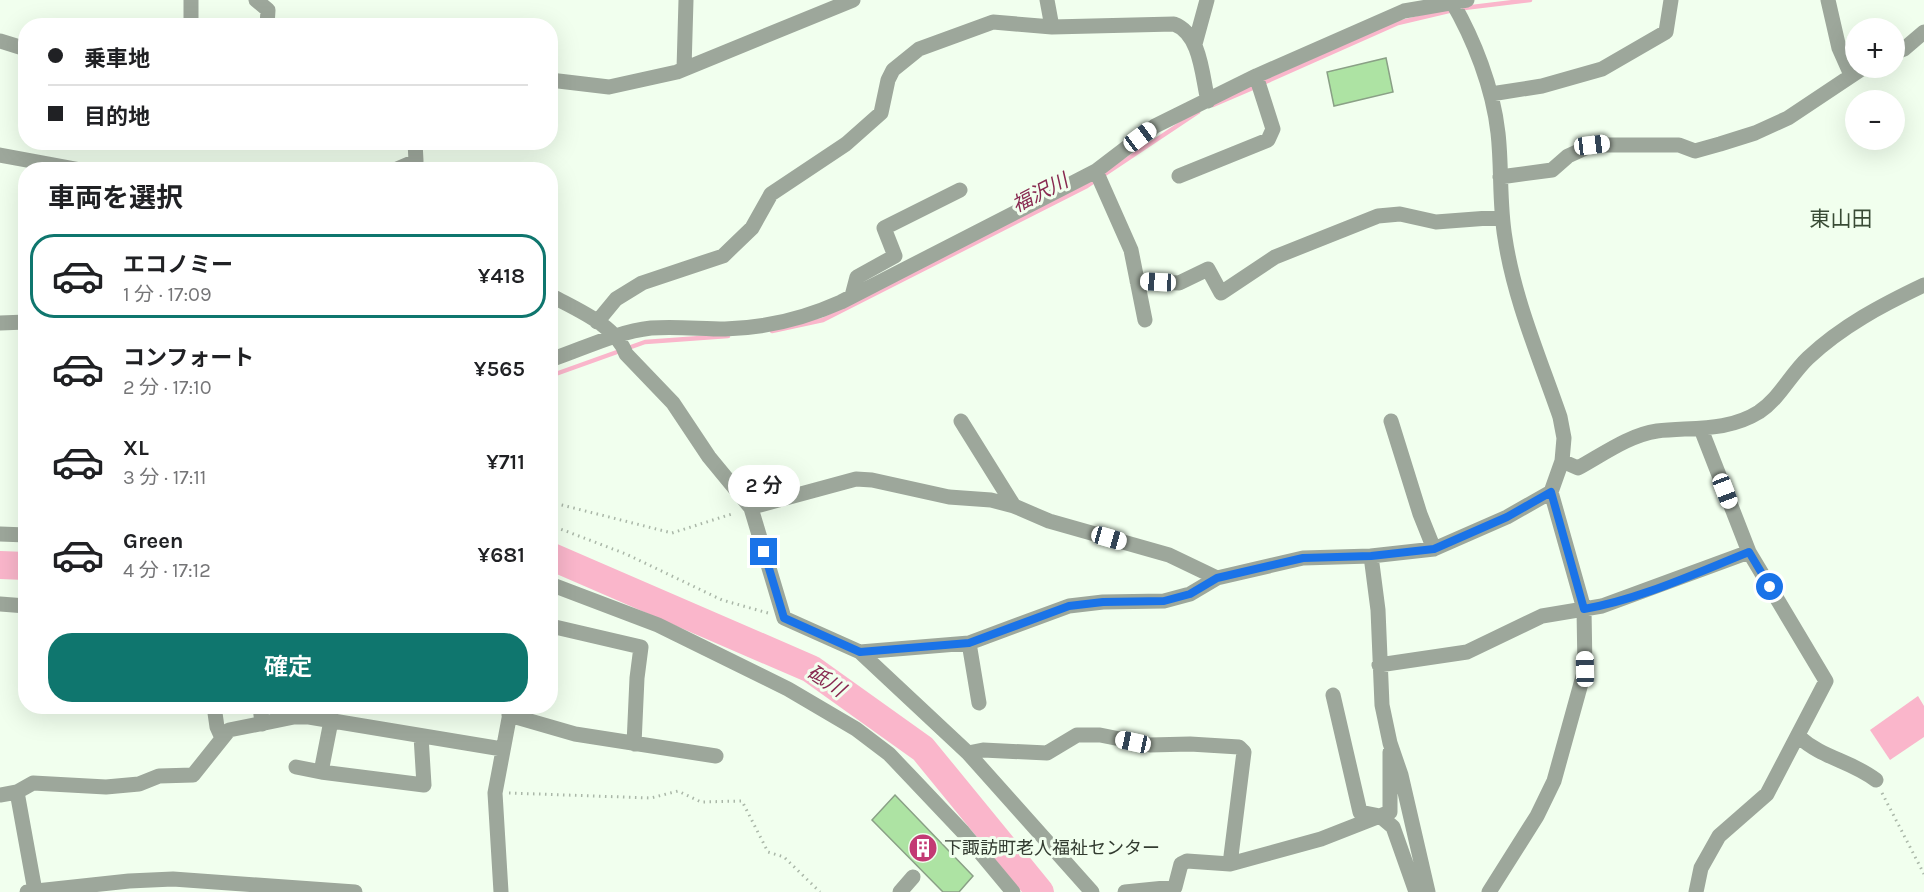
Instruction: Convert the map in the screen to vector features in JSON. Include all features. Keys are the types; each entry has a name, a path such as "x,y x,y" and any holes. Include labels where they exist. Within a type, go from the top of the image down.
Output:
{"street":[{"path":"191,0 191,18"},
{"path":"256,0 268,10 268,18"},
{"path":"684,69 686,0"},
{"path":"558,81 609,87 684,69 853,0"},
{"path":"1047,0 1052,27"},
{"path":"1195,44 1207,0"},
{"path":"558,358 621,345 652,328 727,329 768,326 805,318 1096,171 1155,126 1256,76 1404,11 1457,0 1491,94 1498,133 1502,217 1513,279 1560,417 1564,438 1562,461 1551,492 1584,609 1585,669 1554,782 1537,816 1490,892"},
{"path":"1491,94 1542,86 1602,69 1666,32 1671,0"},
{"path":"1828,0 1837,42 1845,54"},
{"path":"597,322 616,299 642,283 723,256 752,228 771,194 846,144 881,113 888,80 893,70 919,50 993,22 1052,27 1174,24 1184,28 1195,44 1208,101"},
{"path":"1905,49 1924,32"},
{"path":"0,41 18,47"},
{"path":"1179,176 1268,140 1273,129 1256,76"},
{"path":"1500,177 1552,170 1568,156 1592,145 1679,145 1695,151 1720,144 1755,133 1788,118 1847,78"},
{"path":"0,154 40,162"},
{"path":"1096,171 1131,250 1144,320"},
{"path":"852,296 857,277 895,256 884,228 960,190"},
{"path":"1137,280 1179,283 1208,269 1221,293 1275,257 1377,216 1400,214 1436,222 1502,217"},
{"path":"1562,461 1578,468 1636,436 1656,431 1721,427 1759,412 1777,397 1809,357 1867,312 1924,285"},
{"path":"558,300 597,322 621,345 673,403 709,457 756,506 784,618 860,652 968,753 1092,892"},
{"path":"0,323 18,322"},
{"path":"1392,420 1420,514 1434,549"},
{"path":"961,421 1014,506"},
{"path":"1696,892 1701,868 1719,836 1767,794 1826,681 1749,552 1701,429"},
{"path":"756,506 856,479 872,480 949,496 991,500 1014,506 1049,520 1169,555 1217,578"},
{"path":"860,652 969,643 1069,606 1103,602 1164,601 1190,594 1217,578 1303,558 1371,556 1434,549 1507,517 1551,492"},
{"path":"0,534 18,535"},
{"path":"1379,665 1467,652 1542,616 1602,606 1749,552"},
{"path":"1371,556 1378,610 1382,705 1428,892"},
{"path":"558,587 658,625 788,689 856,729 903,768 963,832 1013,892"},
{"path":"0,604 18,605"},
{"path":"558,628 642,647 637,678 634,744"},
{"path":"969,643 979,702"},
{"path":"1333,695 1360,812 1380,816 1393,827 1416,892"},
{"path":"214,714 222,738"},
{"path":"261,714 262,723"},
{"path":"501,892 495,793 509,714"},
{"path":"518,714 575,734 716,756"},
{"path":"0,795 17,792 33,783 106,787 139,784 159,776 193,775 229,730 294,717 502,749"},
{"path":"321,772 331,721"},
{"path":"968,753 982,750 1047,753 1077,735 1100,735 1150,745 1190,744 1239,747 1244,752 1230,864"},
{"path":"296,767 424,785 421,736"},
{"path":"1798,736 1814,751 1860,768 1876,780"},
{"path":"1125,892 1175,886 1181,864 1187,861 1230,864 1321,840 1390,812 1390,743"},
{"path":"17,792 31,892 129,886 173,879 356,892"},
{"path":"900,892 913,877"}],"path":[{"path":"558,504 672,533 756,506"},
{"path":"558,528 626,554 722,600 784,618"},
{"path":"1876,780 1924,874"},
{"path":"495,793 651,798 678,791 701,802 742,801 768,852 784,857 820,892"}],"shaded area":[{"path":"1918,696 1924,706 1924,737 1890,760 1870,730"}],"building":[{"path":"1386,58 1393,92 1334,106 1327,72"},
{"name":"下諏訪町老人福祉センター","path":"895,795 973,876 959,892 943,892 872,820"}],"waterway":[{"name":"福沢川","path":"1464,8 1530,0"},
{"name":"福沢川","path":"1263,83 1398,23 1453,10"},
{"name":"福沢川","path":"1213,105 1255,87"},
{"name":"福沢川","path":"772,331 823,320 1087,186 1198,112"},
{"name":"福沢川","path":"558,373 645,342 728,336"},
{"name":"砥川","path":"558,559 811,669 923,749 1040,892"},
{"name":"砥川","path":"0,565 18,566"}],"place":[{"name":"下諏訪町老人福祉センター","path":"923,848"}],"district":[{"name":"東山田","path":"1841,219"}],"route":[{"path":"764,552 784,618 860,652 969,643 1069,606 1103,602 1164,601 1190,594 1217,578 1303,558 1371,556 1434,549 1507,517 1551,492 1584,609 1602,606 1669,583 1749,552 1770,587"}]}
